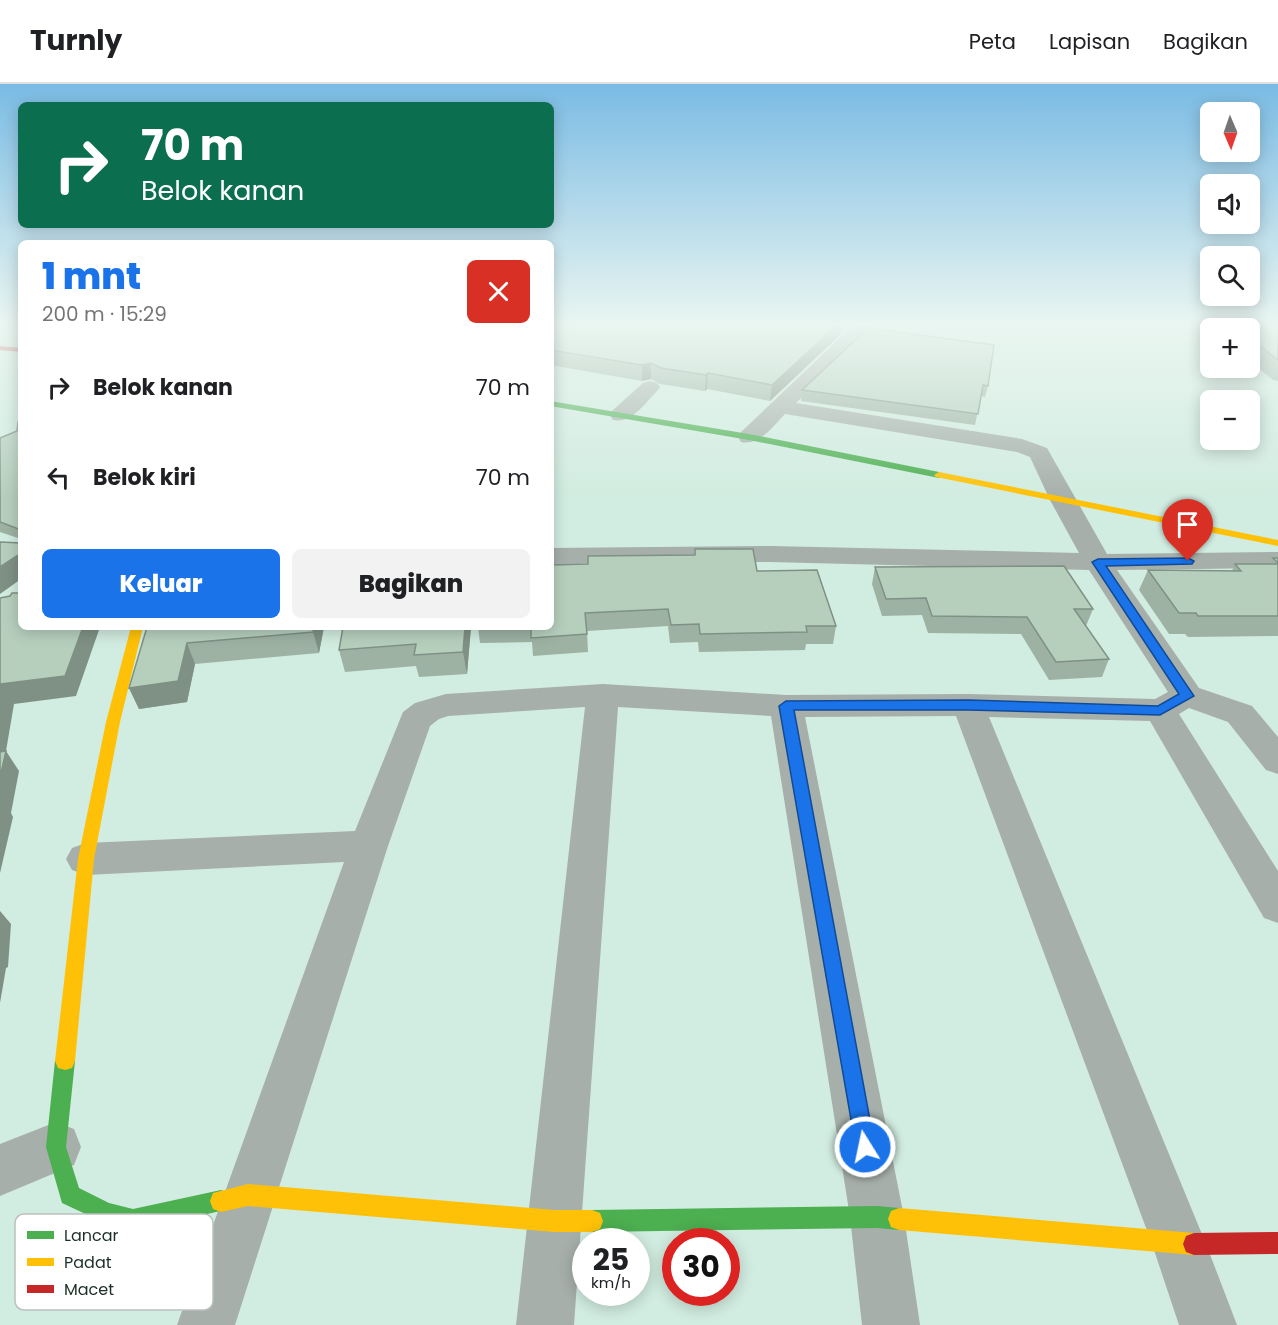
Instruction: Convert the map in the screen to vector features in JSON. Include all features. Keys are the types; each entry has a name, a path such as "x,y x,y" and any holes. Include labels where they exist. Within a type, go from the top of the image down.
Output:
{"street":[{"path":"749,437 806,383"},
{"path":"621,415 650,387"},
{"path":"554,404 749,437 1278,543"},
{"path":"782,407 1030,447 1039,453 1062,500 1174,703 1278,906"},
{"path":"554,556 770,554 1098,562 1278,560"},
{"path":"111,1214 70,1195 56,1147 86,860 113,722 136,630"},
{"path":"213,1303 248,1195 369,846 415,720 427,711 447,705 603,695 786,706 1174,703 1240,714 1278,761"},
{"path":"545,1325 603,695"},
{"path":"968,705 1179,1244 1208,1325"},
{"path":"786,706 877,1217 891,1325"},
{"path":"86,860 369,846"},
{"path":"0,1170 56,1147"},
{"path":"161,1214 248,1195 554,1221 877,1217 1179,1244 1278,1243"},
{"path":"206,1325 211,1310"}],"building":[{"path":"810,383 988,383 988,386 983,385 978,414 802,390"},
{"path":"18,422 18,529 0,522 0,438 17,431"},
{"path":"0,542 18,543 18,555 0,567"},
{"path":"695,549 753,549 757,571 817,570 836,626 806,626 807,632 700,634 699,624 671,625 668,609 585,613 587,634 531,638 531,630 554,630 554,565 588,564 588,556 695,555"},
{"path":"1235,564 1278,564 1278,616 1198,616 1196,613 1179,613 1148,570 1241,571"},
{"path":"1064,566 1093,609 1074,609 1109,659 1056,662 1027,617 932,616 926,598 886,599 875,567"},
{"path":"12,593 18,593 18,630 82,630 65,676 1,684 0,692 0,598 10,596"},
{"path":"146,630 313,630 313,632 187,643 178,681 129,688"},
{"path":"342,630 465,630 463,652 414,655 416,644 339,650"},
{"path":"6,751 0,777 0,752"}],"traffic: fast":[{"path":"554,404 749,437 939,475"},
{"path":"65,1061 56,1147 70,1195 111,1214"},
{"path":"161,1214 221,1201"},
{"path":"592,1221 877,1217 899,1219"}],"traffic: slow":[{"path":"939,475 1278,543"},
{"path":"65,1061 86,859 113,722 136,630"},
{"path":"221,1201 248,1195 554,1221 592,1221"},
{"path":"899,1219 1194,1244"}],"traffic: jam":[{"path":"1194,1244 1278,1243"}],"route":[{"path":"865,1147 786,706 968,705 1160,710 1187,696 1098,562 1188,561"}]}
